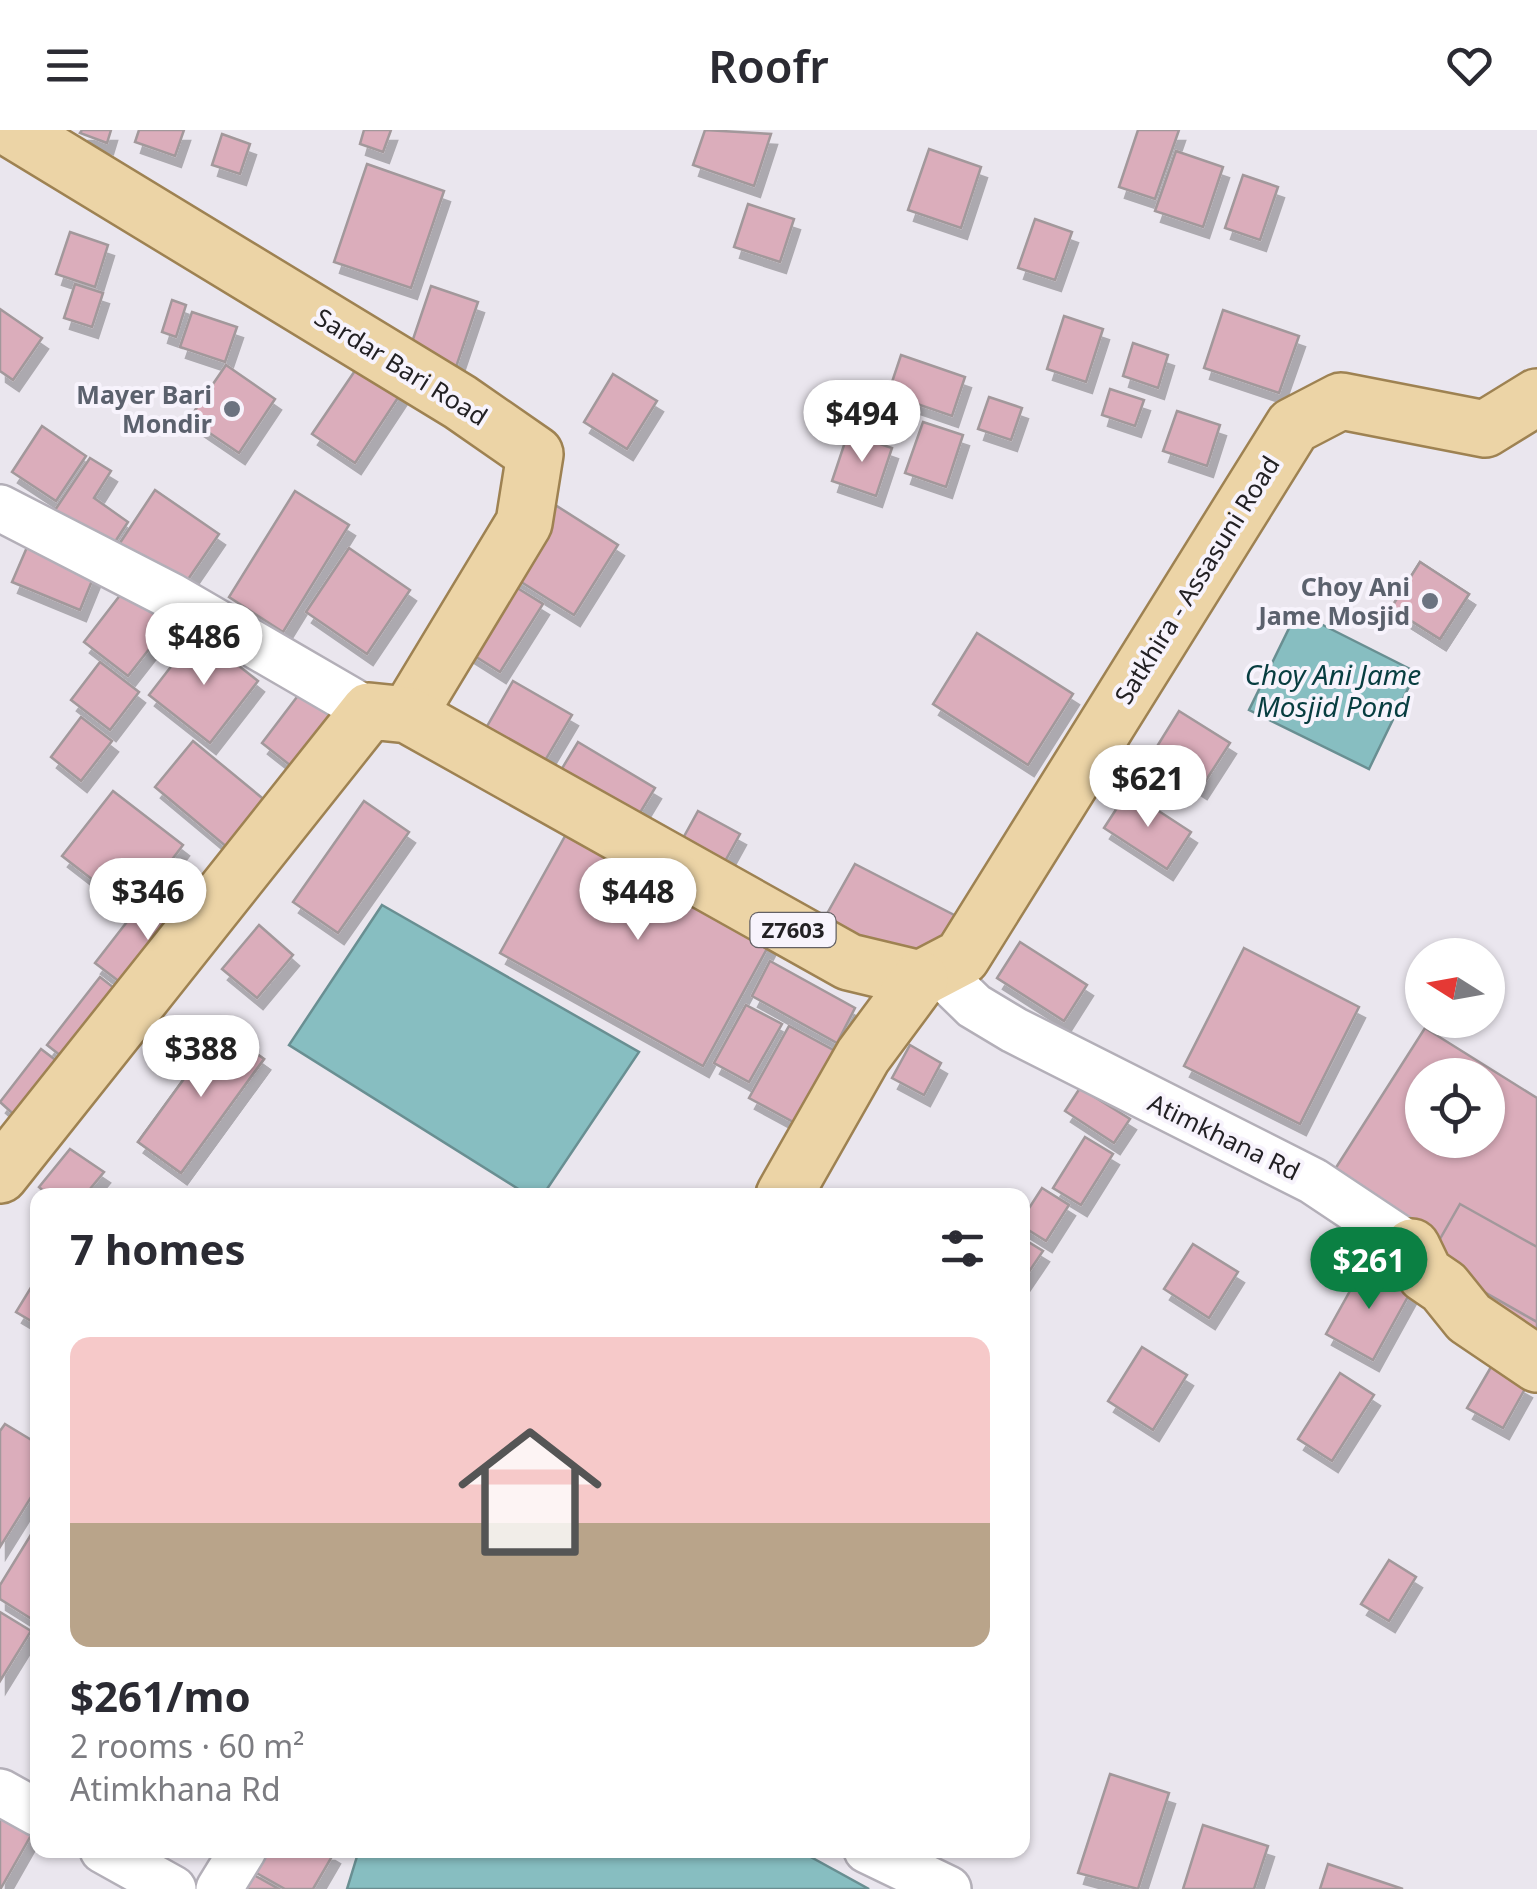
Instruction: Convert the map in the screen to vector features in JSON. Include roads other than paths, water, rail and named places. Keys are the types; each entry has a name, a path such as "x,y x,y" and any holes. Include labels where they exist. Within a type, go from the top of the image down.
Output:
{"main road":[{"name":"Sardar Bari Road","path":"13,130 460,402 536,454 524,523 388,713"},
{"name":"Satkhira - Assasuni Road","path":"929,975 962,957 1293,426 1341,401 1485,430 1537,398"},
{"name":"Z7603","path":"388,713 849,962 929,975"},
{"path":"0,1175 388,713"},
{"path":"788,1188 863,1056 929,975"},
{"name":"Atimkhana Rd","path":"1412,1246 1425,1274 1444,1286 1469,1318 1537,1364"}],"street":[{"path":"0,508 388,713"},
{"name":"Atimkhana Rd","path":"929,975 1014,1030 1314,1181 1412,1246"},
{"path":"0,1792 30,1809"},
{"path":"117,1858 173,1889"},
{"path":"220,1889 238,1858"},
{"path":"884,1858 948,1889"}],"water":[{"name":"Choy Ani Jame Mosjid Pond","path":"1297,612 1416,672 1369,769 1249,710"},
{"path":"382,905 639,1052 548,1188 517,1188 289,1045"},
{"path":"357,1858 813,1858 869,1889 347,1889"}],"place":[{"name":"Mayer Bari Mondir","path":"232,409"},
{"name":"Choy Ani Jame Mosjid","path":"1430,601"}]}
